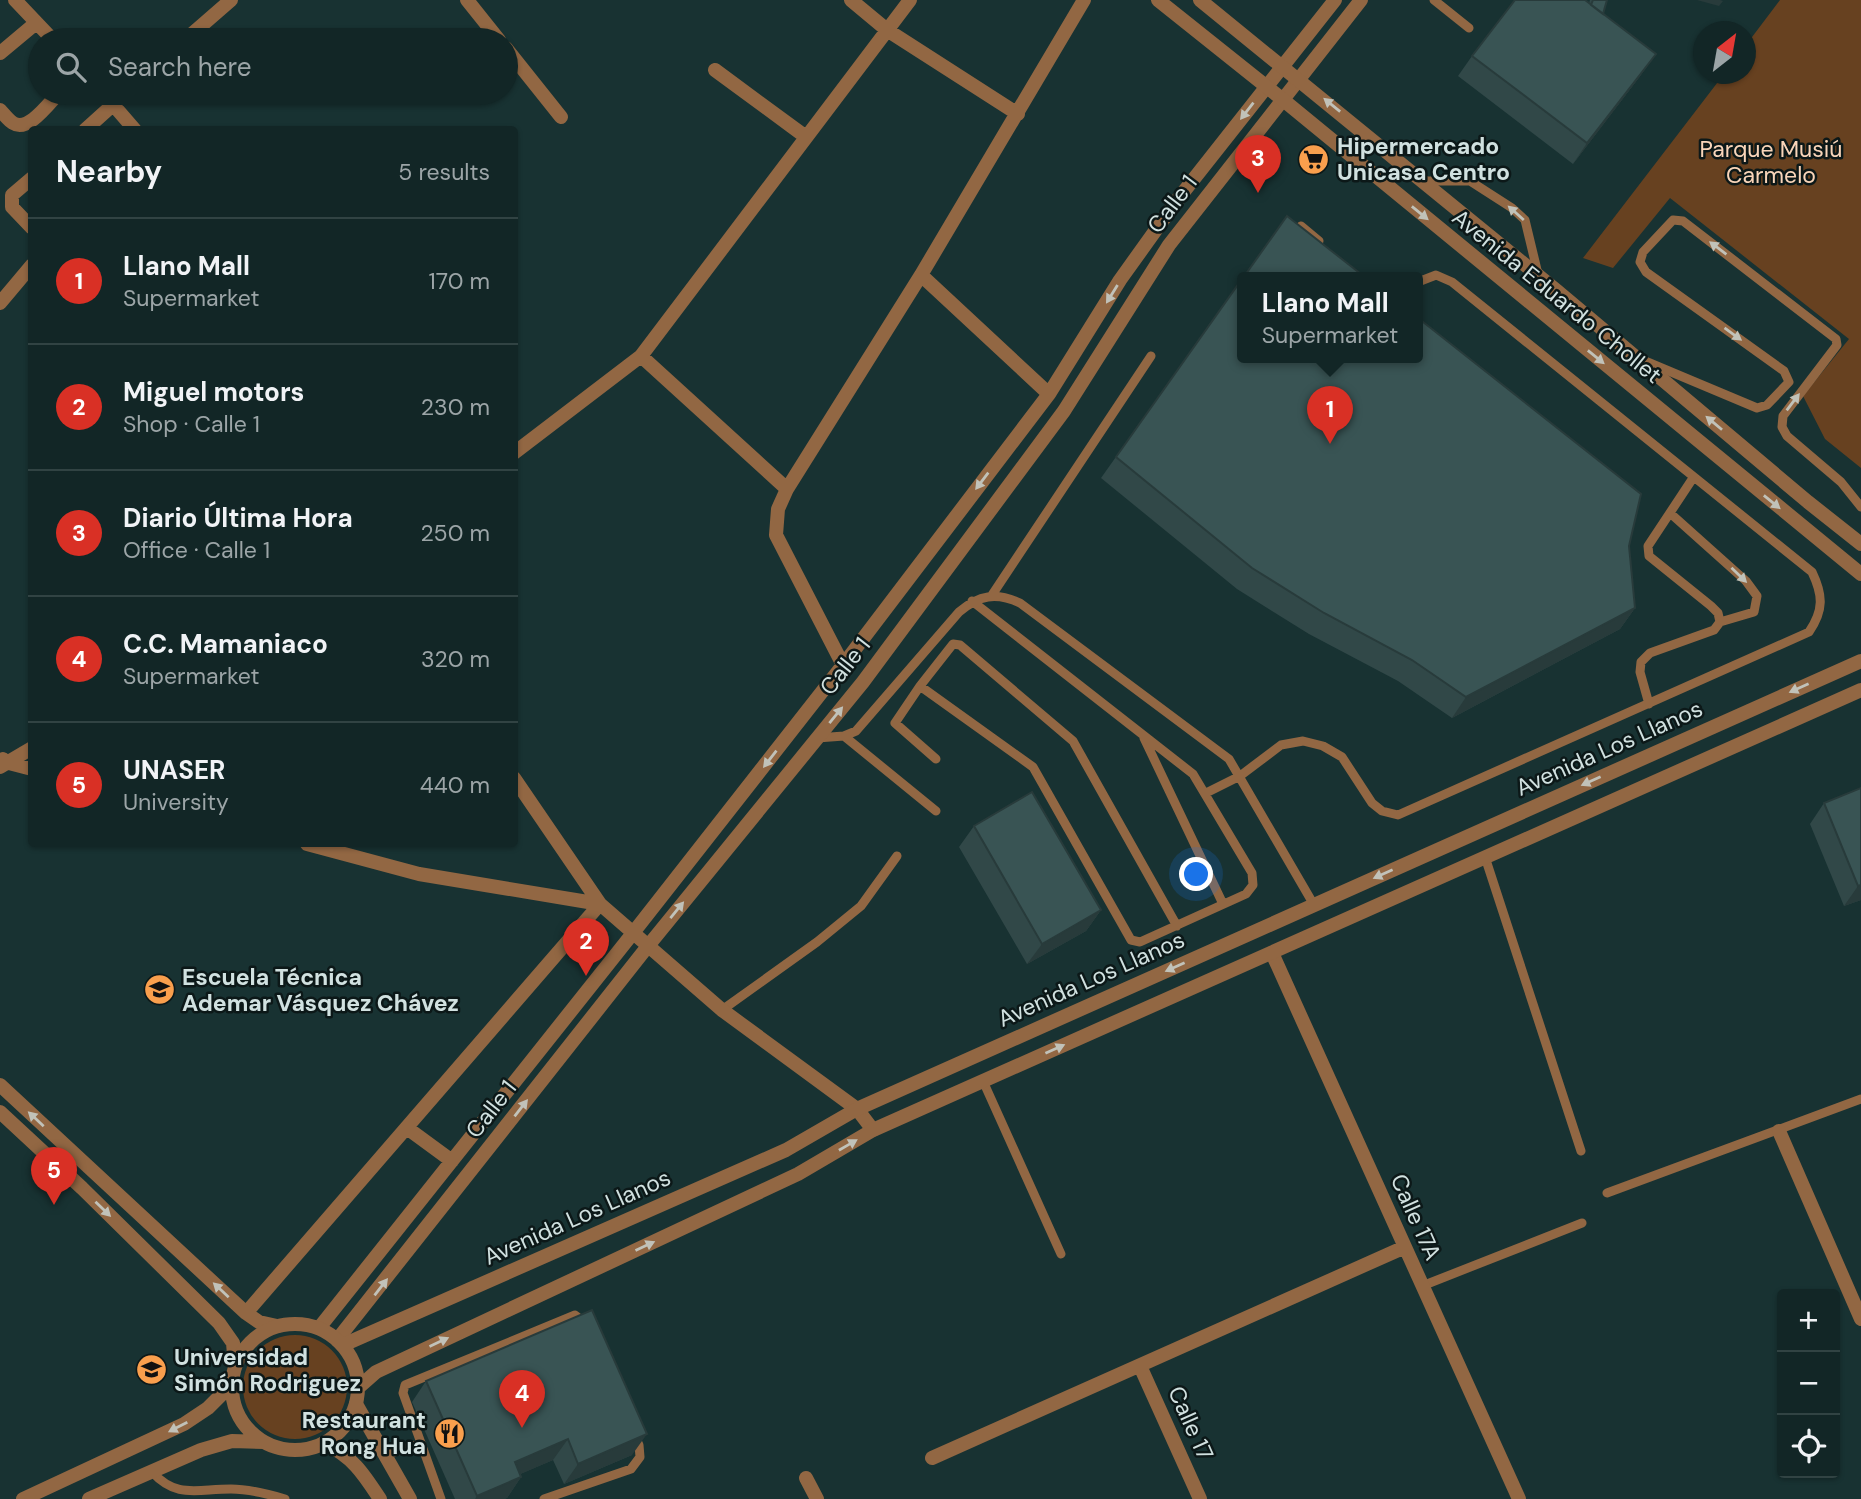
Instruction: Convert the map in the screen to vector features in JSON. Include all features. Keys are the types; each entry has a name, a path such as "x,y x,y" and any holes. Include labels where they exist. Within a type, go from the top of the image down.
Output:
{"street":[{"path":"15,0 41,28"},
{"path":"199,28 231,0"},
{"path":"467,0 489,28"},
{"path":"851,0 887,30 1018,114"},
{"path":"518,450 641,356 910,0"},
{"path":"843,665 776,535 778,509 787,489 922,275 1084,0"},
{"name":"Avenida Eduardo Chollet","path":"1158,0 1861,574"},
{"name":"Avenida Eduardo Chollet","path":"1200,0 1424,181 1861,544"},
{"name":"Calle 1","path":"319,1328 634,933 843,665 1049,394 1120,280 1178,199 1335,0"},
{"name":"Calle 1","path":"340,1343 648,946 863,682 1056,422 1169,245 1361,0"},
{"path":"30,28 36,23"},
{"path":"0,53 28,30"},
{"path":"518,63 561,117"},
{"path":"715,70 806,137"},
{"path":"0,110 12,122 20,125 28,123 47,105"},
{"path":"88,126 102,105"},
{"path":"115,105 132,126"},
{"path":"28,181 12,195 12,207 28,224"},
{"path":"0,303 28,270"},
{"path":"922,275 1049,394"},
{"path":"641,356 787,489"},
{"name":"Avenida Los Llanos","path":"340,1343 786,1150 858,1109 1861,661"},
{"path":"359,1387 376,1372 798,1174 873,1130 1861,690"},
{"path":"2,761 28,750"},
{"path":"2,761 28,768"},
{"path":"518,784 600,904 722,1010 858,1109 873,1130"},
{"path":"318,847 419,874 600,904"},
{"path":"246,1313 600,904"},
{"name":"Calle 17A","path":"1272,953 1520,1499"},
{"path":"0,1085 246,1313 259,1322 277,1326 298,1324 319,1328 340,1343 355,1365 359,1387 349,1420 338,1433 324,1443 294,1450 264,1442 250,1432 233,1402 233,1343 219,1323 82,1188 0,1112"},
{"path":"407,1128 452,1161"},
{"path":"1779,1131 1861,1319"},
{"path":"932,1458 1405,1247"},
{"path":"235,1365 244,1348 259,1334 277,1326"},
{"name":"Calle 17","path":"1140,1366 1200,1499"},
{"path":"23,1499 184,1424 208,1408 231,1385"},
{"path":"356,1404 410,1499"},
{"path":"89,1499 201,1450 232,1441 264,1442"},
{"path":"324,1443 342,1451 355,1463 380,1499"},
{"path":"806,1478 817,1499"}],"lane":[{"path":"1434,0 1469,29"},
{"path":"1424,181 1470,181 1512,208 1525,220 1538,276"},
{"path":"1633,355 1757,408 1767,405 1789,382 1784,371 1646,272 1640,262 1643,252 1674,220 1683,221 1836,339 1837,345 1783,416 1782,428 1787,436 1841,482 1861,507"},
{"path":"1301,226 1332,252"},
{"path":"1206,793 1240,776 1281,745 1313,742 1342,757 1372,803 1382,811 1398,815 1809,632 1818,618 1819,589 1812,572 1452,282 1436,275 1423,280"},
{"path":"992,595 1151,356"},
{"path":"1693,478 1648,546 1649,556 1711,606 1718,613 1720,622"},
{"path":"1649,704 1640,673 1642,662 1650,653 1714,630 1720,622 1754,612 1757,596 1746,581 1670,513"},
{"path":"817,738 844,736 856,731 959,612 972,601 992,595 1006,597 1020,603 1228,759 1314,905"},
{"path":"920,686 1033,767 1131,940 1140,942 1177,926 1246,894 1253,885 1252,873 1193,774 972,601"},
{"path":"936,760 895,723 948,649 953,644 960,645 1073,741 1177,926"},
{"path":"1142,733 1223,904"},
{"path":"844,736 936,811"},
{"path":"722,1010 817,943 861,906 897,856"},
{"path":"1485,858 1581,1151"},
{"path":"983,1081 1061,1254"},
{"path":"1607,1193 1861,1099"},
{"path":"1422,1286 1582,1223"},
{"path":"442,1499 403,1393 405,1385 575,1315 582,1318 588,1331"},
{"path":"544,1499 631,1469 640,1457 639,1445 628,1420"},
{"path":"386,1455 421,1443"},
{"path":"152,1472 168,1491 187,1496 233,1489 285,1499"}],"green space":[{"name":"Parque Musiú Carmelo","path":"1780,0 1861,0 1861,468 1825,439 1803,396 1849,339 1670,198 1613,268 1583,258 1716,84 1756,84 1756,32"},
{"path":"295,1335 315,1339 338,1358 343,1367 347,1387 343,1407 324,1430 315,1435 295,1439 275,1435 252,1416 247,1407 243,1387 247,1367 266,1344 275,1339"}],"building":[{"path":"1515,0 1585,0 1656,54 1587,143 1472,56"},
{"path":"1593,0 1607,0 1603,14 1591,5"},
{"path":"1287,216 1358,272 1247,272"},
{"path":"1237,286 1237,363 1423,363 1423,322 1641,494 1629,546 1635,608 1466,697 1412,660 1324,613 1252,568 1116,457"},
{"path":"1861,788 1861,885 1858,886 1824,803"},
{"path":"1032,792 1101,910 1042,944 974,826"},
{"path":"592,1310 647,1434 578,1464 568,1439 515,1462 521,1477 477,1496 426,1381"}],"place":[{"name":"Hipermercado Unicasa Centro","path":"1314,159"},
{"name":"Diario Última Hora","path":"1258,193"},
{"name":"Llano Mall","path":"1330,444"},
{"name":"Miguel motors","path":"586,976"},
{"name":"Escuela Técnica Ademar Vásquez Chávez","path":"159,990"},
{"name":"UNASER","path":"54,1205"},
{"name":"Universidad Simón Rodriguez","path":"151,1370"},
{"name":"C.C. Mamaniaco","path":"522,1428"},
{"name":"Restaurant Rong Hua","path":"449,1433"}]}
